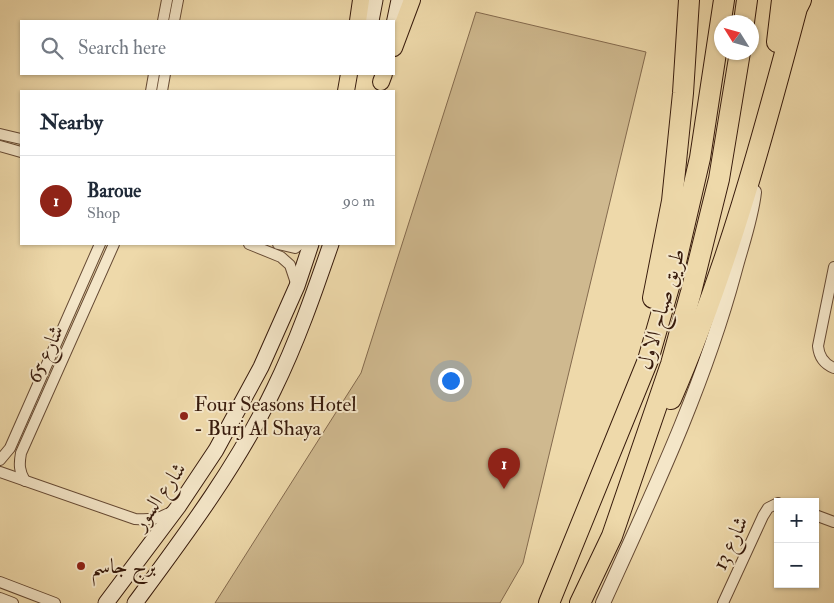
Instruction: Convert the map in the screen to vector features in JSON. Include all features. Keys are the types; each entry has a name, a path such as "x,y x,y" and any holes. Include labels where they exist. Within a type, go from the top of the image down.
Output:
{"highway":[{"path":"676,0 679,13 679,70 683,94"},
{"path":"616,442 636,370 672,201 683,94 689,0"},
{"name":"طريق صباح الاول","path":"549,603 648,360 675,266 700,158 724,0"},
{"path":"745,15 747,0"},
{"path":"762,140 782,0"},
{"path":"612,536 684,372 722,268 762,140 797,8 801,0"},
{"name":"طريق صباح الاول","path":"580,603 612,536 671,364 691,292 718,179 739,60"}],"main road":[{"path":"358,20 361,0"},
{"path":"371,20 375,0"},
{"path":"395,20 399,0"},
{"path":"395,45 412,0"},
{"path":"346,90 349,75"},
{"path":"353,90 358,75"},
{"name":"شارع السور","path":"106,603 178,508 216,450 261,367 297,286 311,245"},
{"name":"شارع السور","path":"135,603 192,526 231,466 274,389 305,317 332,245"}],"street":[{"path":"163,20 166,0"},
{"path":"174,20 178,0"},
{"path":"151,90 154,75"},
{"path":"162,90 165,75"},
{"path":"0,134 20,138"},
{"path":"0,146 20,152"},
{"path":"602,603 659,482 714,342 753,198 755,179 752,170"},
{"name":"شارع 65","path":"0,460 10,448 100,245"},
{"name":"شارع 65","path":"25,481 19,465 22,453 114,245"},
{"path":"251,245 281,257 290,264 297,286"},
{"path":"282,245 295,248 299,245"},
{"path":"834,267 818,353 823,361 834,368"},
{"path":"0,472 135,519 150,520 162,517 178,508"},
{"name":"شارع 13","path":"723,603 763,516 768,508 774,505"},
{"path":"819,516 834,522"},
{"path":"0,582 55,603"},
{"path":"0,598 13,603"}],"shaded area":[{"path":"476,12 646,52 523,563 500,603 215,603 361,373"}],"place":[{"name":"Four Seasons Hotel - Burj Al Shaya","path":"184,416"},
{"name":"Baroue","path":"504,489"},
{"name":"برج جاسم","path":"81,566"}]}
